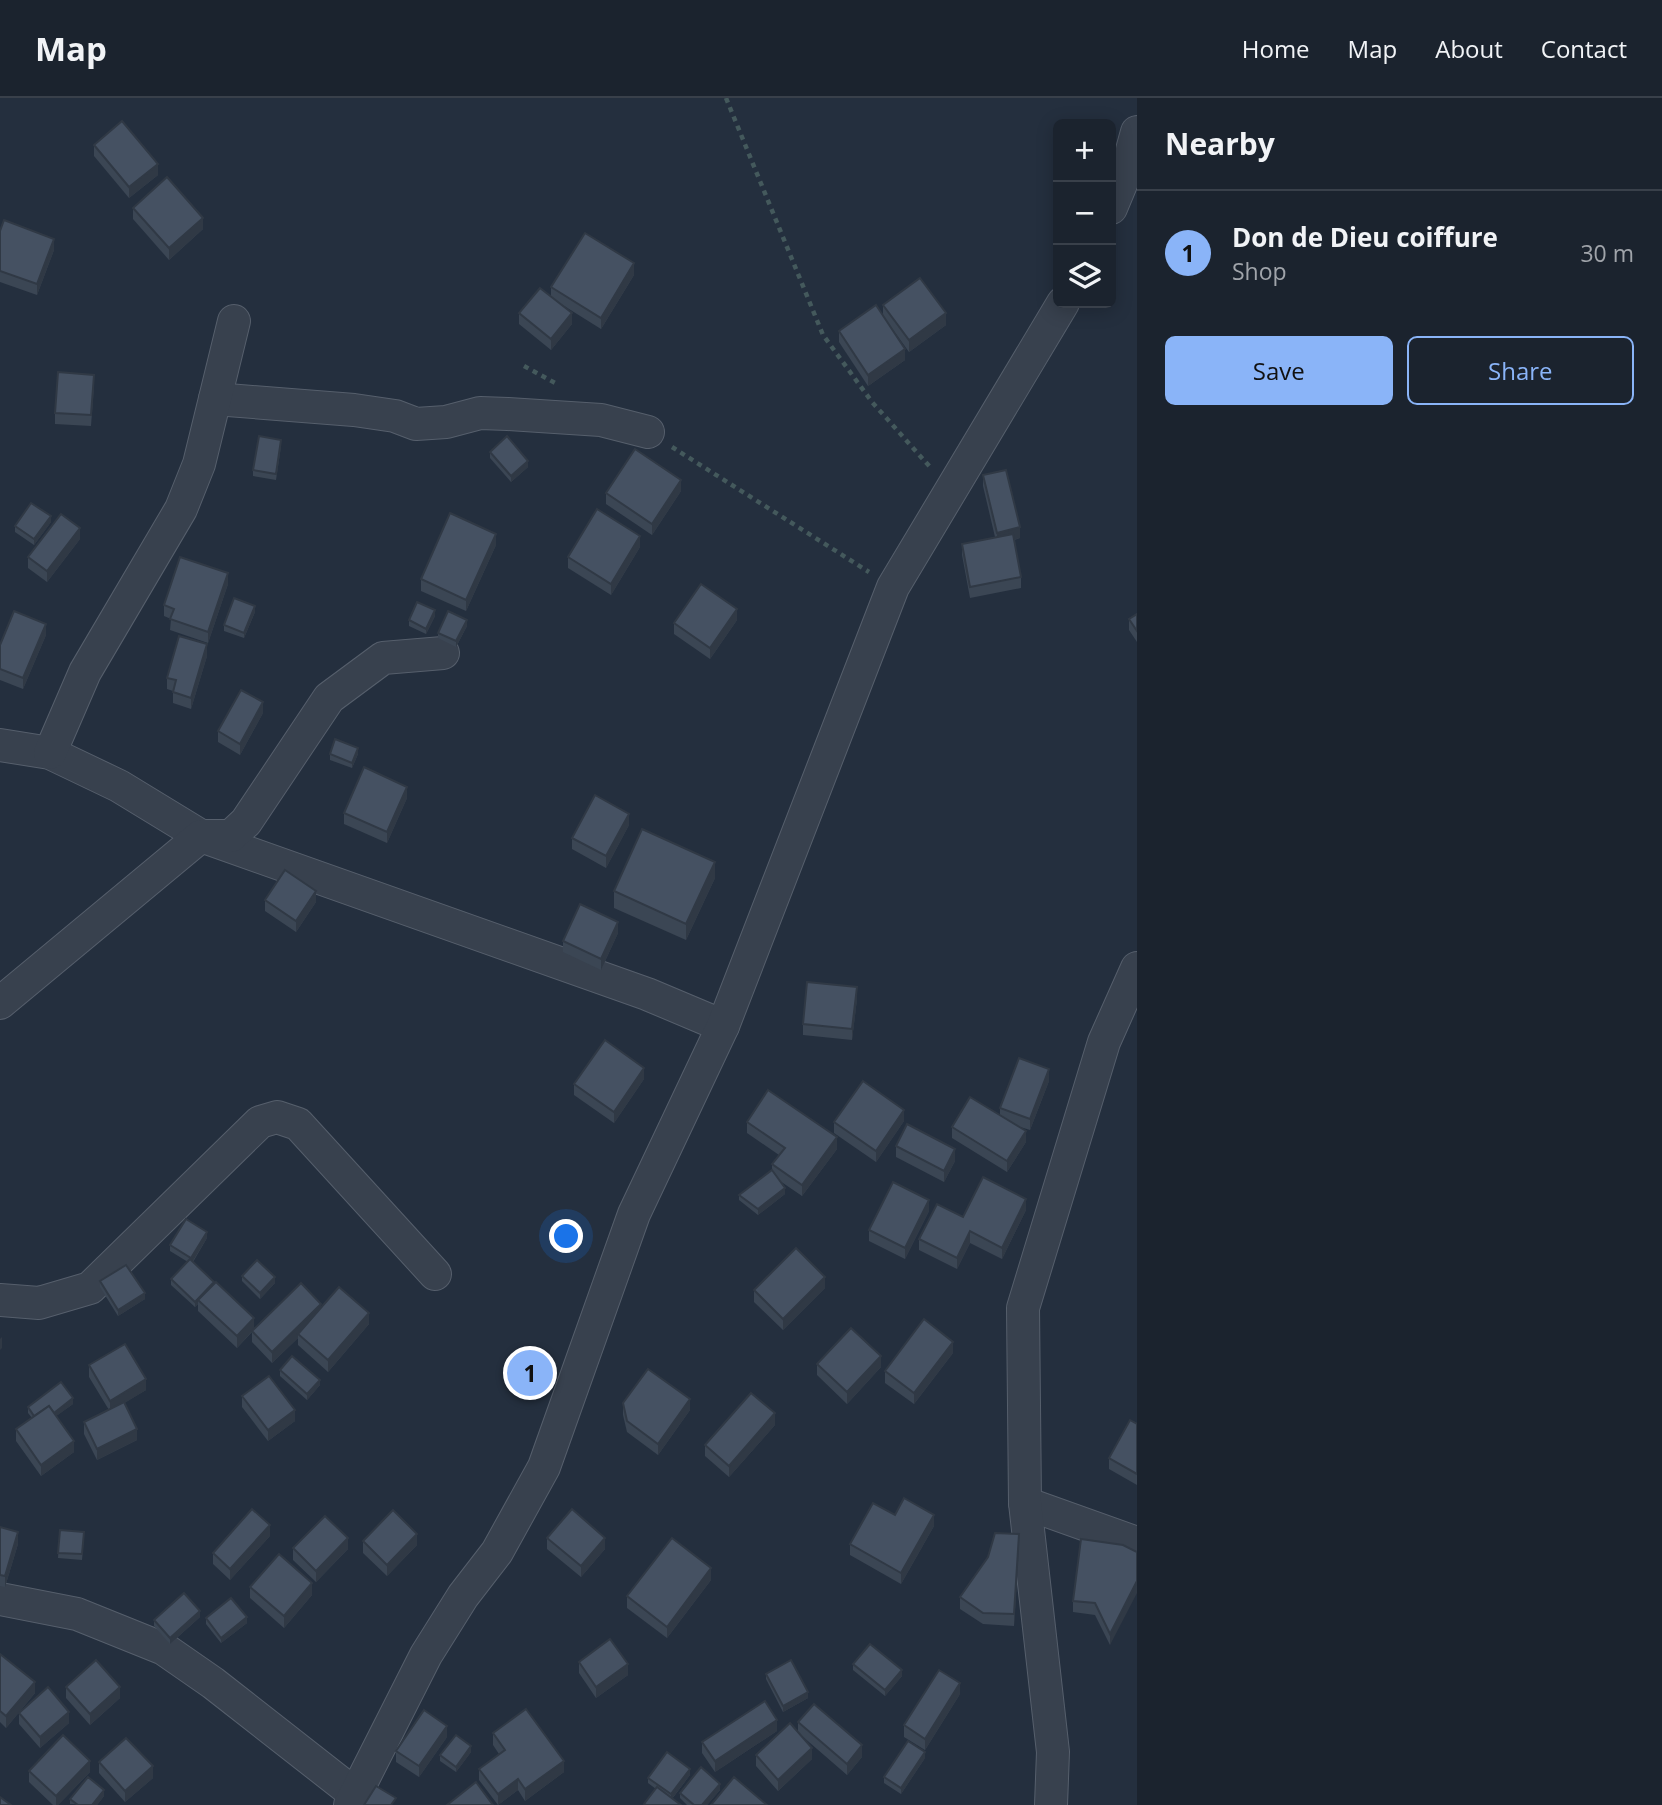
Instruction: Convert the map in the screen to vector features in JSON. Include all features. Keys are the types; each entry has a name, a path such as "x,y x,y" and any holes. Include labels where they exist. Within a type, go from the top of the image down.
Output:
{"street":[{"path":"1116,196 1137,132"},
{"path":"0,1599 77,1614 164,1650 213,1683 353,1800 426,1655 463,1596 497,1552 544,1467 634,1214 723,1026 893,587 1060,308"},
{"path":"50,753 85,672 181,509 199,464 234,321"},
{"path":"215,399 354,410 396,416 416,424 446,422 480,413 601,420 648,432"},
{"path":"0,1003 201,836 232,836 246,822 329,698 383,658 443,653"},
{"path":"0,745 50,753 119,786 201,836 647,994 723,1026"},
{"path":"1051,1805 1053,1752 1025,1503 1023,1308 1104,1042 1137,968"},
{"path":"1104,1042 1137,1036"},
{"path":"0,1300 39,1303 90,1288 260,1122 277,1117 298,1124 435,1274"},
{"path":"1025,1503 1137,1543"}],"path":[{"path":"726,98 823,335 872,402 950,489"},
{"path":"524,366 561,386"},
{"path":"648,432 893,587"}],"building":[{"path":"122,121 158,164 129,187 94,145"},
{"path":"167,177 203,218 169,248 133,208"},
{"path":"4,220 54,239 37,284 0,271 0,231"},
{"path":"585,233 634,263 601,318 551,287"},
{"path":"920,278 946,313 909,340 883,305"},
{"path":"540,288 572,313 551,339 519,313"},
{"path":"876,305 905,349 868,375 839,331"},
{"path":"58,372 94,375 91,415 55,413"},
{"path":"259,436 281,440 276,474 253,470"},
{"path":"507,436 528,461 511,476 490,452"},
{"path":"635,449 681,480 652,524 606,493"},
{"path":"1006,470 1020,527 997,533 983,475"},
{"path":"31,503 51,516 34,539 15,526"},
{"path":"597,509 640,536 611,584 568,557"},
{"path":"450,513 496,534 466,600 421,579"},
{"path":"61,514 80,528 47,571 28,557"},
{"path":"1013,534 1021,577 970,587 962,544"},
{"path":"180,557 228,573 208,632 170,619 174,609 164,605"},
{"path":"701,584 737,609 710,648 674,623"},
{"path":"234,598 255,606 244,633 224,625"},
{"path":"417,602 435,610 426,629 409,620"},
{"path":"14,611 46,624 23,678 0,669 0,645"},
{"path":"448,611 467,620 456,641 438,633"},
{"path":"1137,614 1137,631 1129,619"},
{"path":"179,636 207,644 191,698 173,692 176,680 167,678"},
{"path":"241,690 263,702 240,744 218,731"},
{"path":"335,739 358,748 352,763 330,754"},
{"path":"364,767 407,787 387,832 344,813"},
{"path":"595,795 629,814 606,856 572,838"},
{"path":"642,829 715,862 686,924 614,891"},
{"path":"285,870 316,891 296,921 265,900"},
{"path":"580,904 618,922 601,959 563,941"},
{"path":"807,982 857,987 852,1029 803,1024"},
{"path":"605,1040 644,1068 614,1112 574,1084"},
{"path":"1019,1058 1049,1069 1030,1119 1000,1108"},
{"path":"863,1081 904,1110 876,1151 834,1122"},
{"path":"768,1090 837,1137 802,1185 772,1164 785,1148 747,1122"},
{"path":"970,1097 1026,1131 1007,1161 952,1127"},
{"path":"907,1124 955,1149 944,1171 896,1146"},
{"path":"772,1170 785,1188 758,1209 739,1195"},
{"path":"983,1177 1026,1199 1002,1248 970,1231 957,1258 919,1239 937,1204 963,1217"},
{"path":"893,1182 929,1200 905,1248 869,1230"},
{"path":"186,1219 207,1232 191,1258 170,1245"},
{"path":"796,1248 825,1277 783,1319 754,1290"},
{"path":"190,1259 214,1282 195,1302 171,1279"},
{"path":"257,1260 275,1277 260,1293 242,1276"},
{"path":"126,1265 145,1293 118,1310 100,1281"},
{"path":"216,1282 254,1318 237,1336 198,1300"},
{"path":"301,1283 321,1304 272,1352 252,1331"},
{"path":"339,1287 369,1313 328,1360 298,1334"},
{"path":"924,1319 953,1342 914,1393 885,1371"},
{"path":"851,1328 881,1356 847,1392 817,1364"},
{"path":"125,1344 146,1379 110,1401 89,1365"},
{"path":"292,1356 320,1380 307,1394 280,1370"},
{"path":"648,1369 690,1399 658,1444 627,1421 623,1403"},
{"path":"269,1376 295,1410 268,1430 242,1396"},
{"path":"61,1382 73,1398 54,1413 49,1406 34,1416 28,1407"},
{"path":"751,1393 775,1413 729,1466 705,1445"},
{"path":"124,1402 137,1429 97,1449 84,1422"},
{"path":"49,1406 74,1441 41,1465 16,1429"},
{"path":"1130,1420 1137,1424 1137,1474 1109,1458"},
{"path":"904,1498 934,1515 901,1573 850,1544 873,1503 895,1515"},
{"path":"252,1509 270,1525 230,1569 213,1553"},
{"path":"572,1509 605,1538 581,1566 547,1538"},
{"path":"393,1510 417,1534 387,1565 363,1541"},
{"path":"325,1516 348,1538 316,1571 293,1548"},
{"path":"0,1527 18,1532 5,1576 0,1575"},
{"path":"60,1530 84,1532 82,1554 58,1553"},
{"path":"995,1533 1019,1534 1014,1614 983,1613 960,1597 988,1557"},
{"path":"672,1538 711,1568 667,1627 627,1596"},
{"path":"1081,1539 1123,1545 1137,1552 1137,1581 1110,1634 1095,1603 1073,1601"},
{"path":"279,1554 312,1583 284,1616 250,1587"},
{"path":"184,1593 200,1611 170,1638 154,1620"},
{"path":"231,1598 247,1617 221,1638 206,1618"},
{"path":"610,1639 628,1664 596,1687 579,1662"},
{"path":"870,1644 902,1670 885,1690 853,1664"},
{"path":"0,1654 35,1682 6,1716 0,1711"},
{"path":"96,1660 120,1687 90,1714 66,1687"},
{"path":"791,1660 808,1692 783,1706 766,1674"},
{"path":"939,1670 960,1683 925,1739 904,1725"},
{"path":"48,1687 69,1712 40,1737 19,1713"},
{"path":"765,1701 777,1720 715,1761 702,1742"},
{"path":"814,1704 862,1745 847,1764 798,1722"},
{"path":"526,1709 564,1761 525,1789 518,1779 498,1794 479,1769 505,1750 493,1733"},
{"path":"424,1710 447,1726 419,1766 396,1751"},
{"path":"790,1723 812,1748 778,1780 756,1755"},
{"path":"63,1735 90,1761 56,1796 29,1771"},
{"path":"456,1735 471,1746 456,1767 440,1755"},
{"path":"126,1738 153,1766 125,1791 99,1762"},
{"path":"908,1741 925,1752 901,1788 884,1777"},
{"path":"667,1752 690,1769 671,1794 648,1778"},
{"path":"701,1767 720,1784 702,1805 694,1805 680,1793"},
{"path":"88,1777 104,1790 92,1805 78,1805 70,1799"},
{"path":"734,1777 767,1805 711,1805"},
{"path":"476,1782 493,1805 447,1805"},
{"path":"376,1786 396,1798 391,1805 364,1805"},
{"path":"657,1787 681,1805 644,1804"},
{"path":"0,1797 11,1805 0,1805"}],"place":[{"name":"Don de Dieu coiffure","path":"530,1373"}]}
